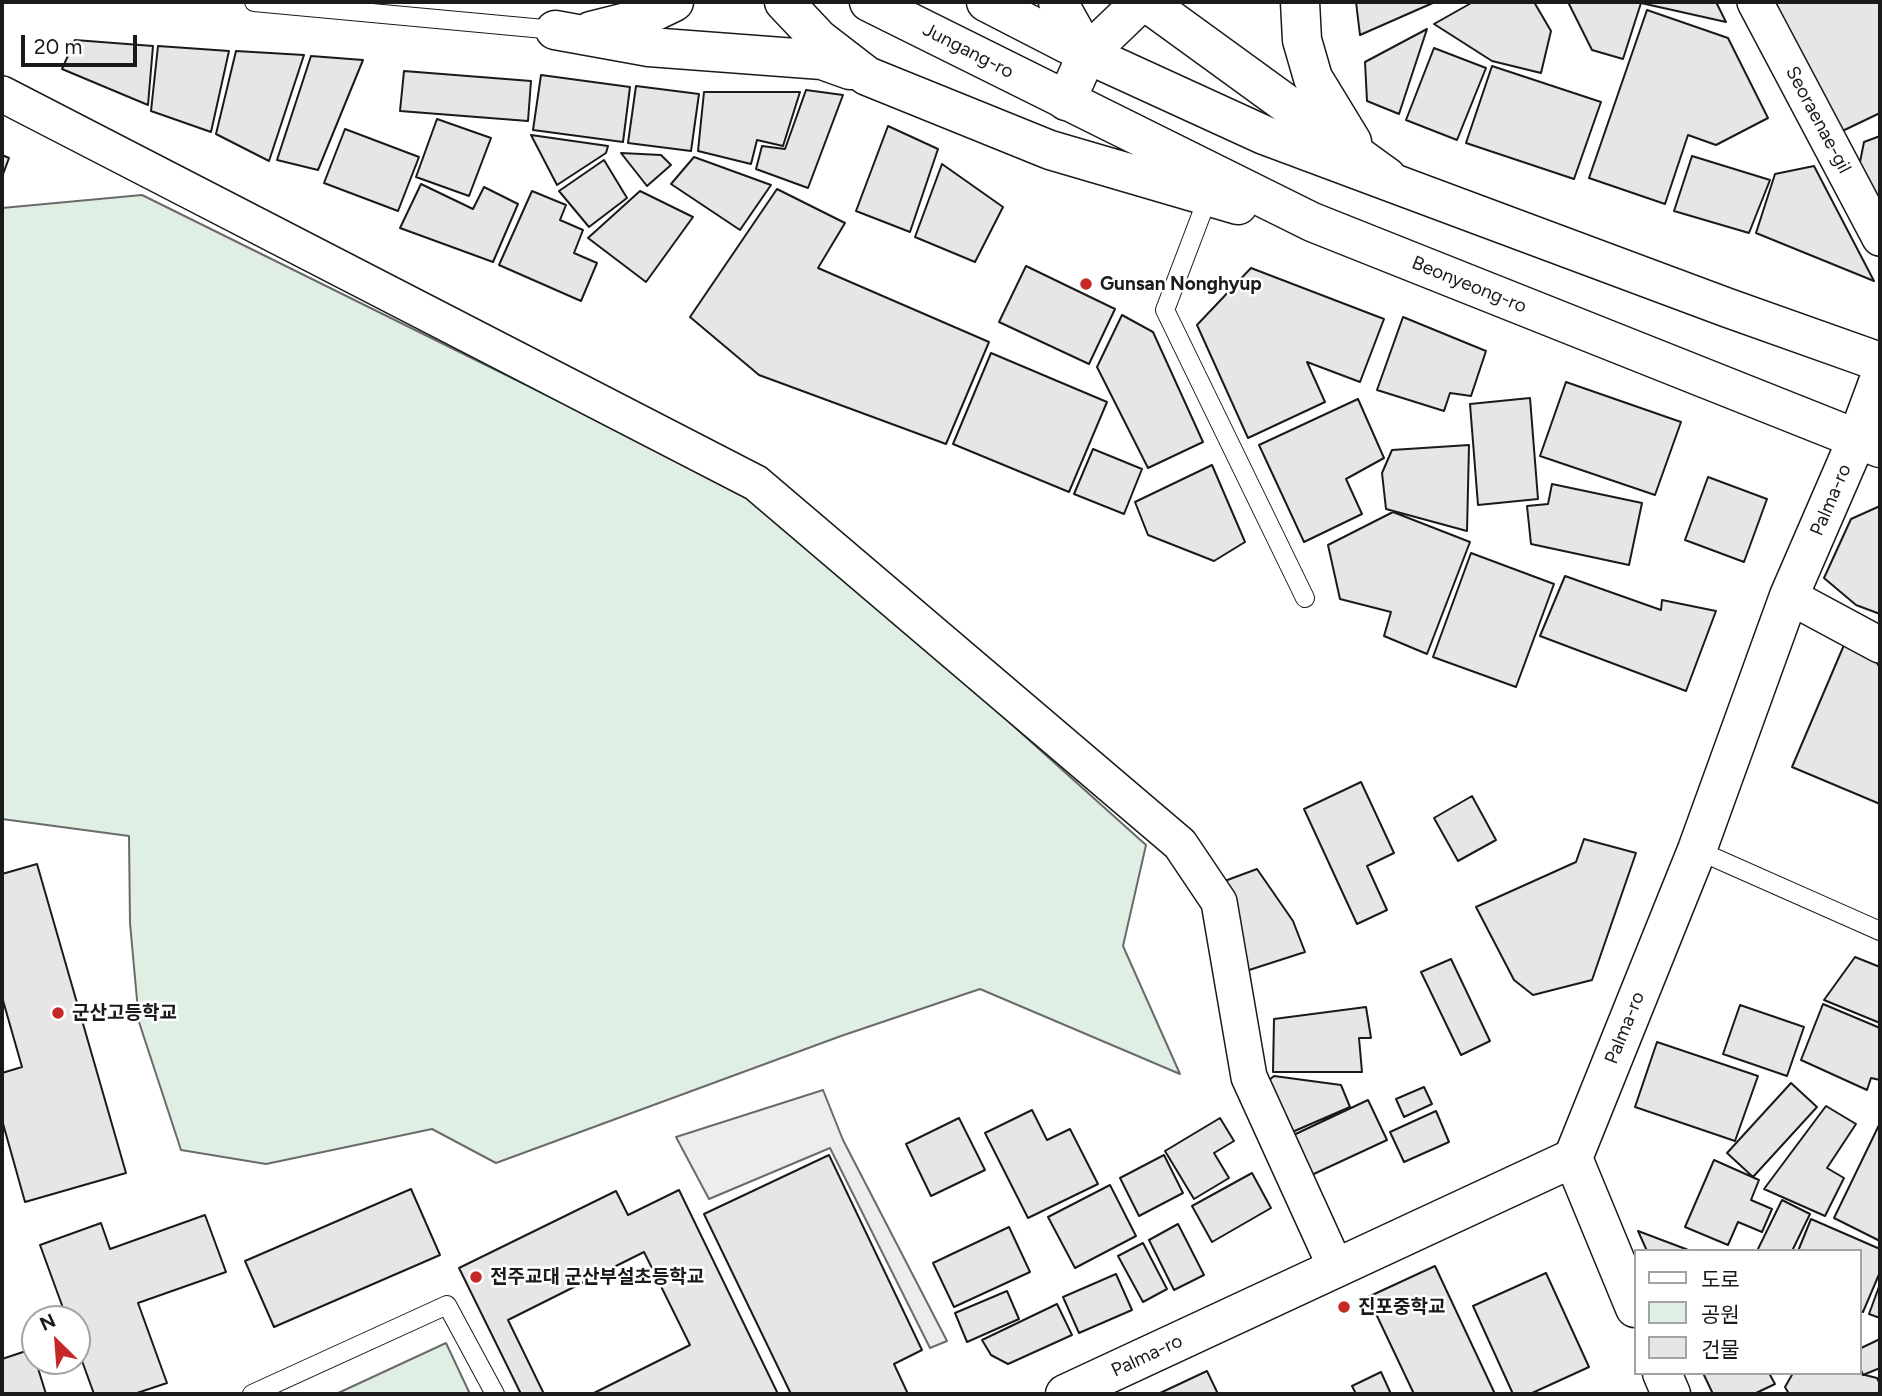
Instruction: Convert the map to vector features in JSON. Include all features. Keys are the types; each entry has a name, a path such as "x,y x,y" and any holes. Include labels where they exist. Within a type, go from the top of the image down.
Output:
{"main road":[{"path":"555,30 590,31 639,19 674,2"},
{"path":"784,2 819,39 867,76"},
{"name":"Jungang-ro","path":"869,2 1066,101"},
{"path":"986,2 1087,54 1265,135 1880,362"},
{"path":"1058,2 1087,54"},
{"path":"1066,101 1087,54 1143,2 1394,182"},
{"path":"1300,2 1302,40 1313,78 1361,156"},
{"path":"555,30 649,47 822,60 1050,150 1208,197 1312,222"},
{"name":"Beonyeong-ro","path":"1066,101 1312,222 1869,443"},
{"name":"Palma-ro","path":"1065,1394 1573,1157 1697,850 1789,596 1869,443 1880,377"},
{"path":"1573,1157 1633,1303"},
{"path":"1663,1375 1671,1394"}],"street":[{"name":"Seoraenae-gil","path":"1755,2 1880,238"},
{"path":"2,94 756,484 1180,844 1219,902 1249,1077 1336,1268"},
{"path":"1789,596 1880,645"}],"lane":[{"path":"254,2 555,30"},
{"path":"1208,197 1165,310 1305,598"},
{"path":"1697,850 1880,931"},
{"path":"252,1394 447,1305 495,1394"}],"green space":[{"path":"142,195 765,503 1146,845 1123,946 1180,1074 980,989 841,1036 496,1163 432,1129 266,1164 181,1150 139,1022 130,923 129,836 2,819 2,208"},
{"path":"446,1343 470,1394 336,1394"}],"shaded area":[{"path":"823,1090 843,1140 947,1341 930,1348 830,1148 709,1199 676,1137"}],"building":[{"path":"1356,2 1435,2 1360,35"},
{"path":"1473,2 1534,2 1551,31 1541,73 1492,61 1434,24"},
{"path":"1568,2 1716,2 1726,22 1641,3 1623,59 1592,50"},
{"path":"1770,2 1880,2 1880,113 1834,135"},
{"path":"1647,10 1728,38 1768,118 1716,145 1688,135 1665,204 1589,178"},
{"path":"1427,29 1399,114 1367,101 1365,62"},
{"path":"75,40 153,46 148,105 62,69"},
{"path":"158,46 229,51 211,132 151,111"},
{"path":"1434,48 1486,68 1457,140 1406,120"},
{"path":"236,51 304,55 269,161 216,134"},
{"path":"311,56 363,60 318,170 277,160"},
{"path":"1492,66 1601,102 1574,179 1466,143"},
{"path":"404,71 531,81 528,121 400,111"},
{"path":"541,75 630,87 623,142 533,130"},
{"path":"636,86 699,94 691,151 628,143"},
{"path":"806,90 843,95 808,188 756,169 762,146 785,149"},
{"path":"704,92 800,92 783,146 757,140 751,164 698,151"},
{"path":"437,119 491,138 469,196 416,177"},
{"path":"888,126 938,149 910,232 856,211"},
{"path":"345,129 419,157 398,211 324,183"},
{"path":"531,135 608,146 606,153 557,185"},
{"path":"1880,136 1880,215 1858,172 1864,142"},
{"path":"621,153 661,155 671,165 647,186"},
{"path":"2,155 9,158 2,177"},
{"path":"1692,156 1770,180 1749,233 1674,211"},
{"path":"694,157 771,185 740,230 671,184"},
{"path":"604,160 627,198 589,227 559,191"},
{"path":"942,164 1003,207 975,262 915,237"},
{"path":"1814,166 1874,281 1756,233 1775,174"},
{"path":"421,184 473,209 484,187 518,204 493,262 400,228"},
{"path":"777,189 845,223 818,268 989,342 946,444 759,375 690,317"},
{"path":"532,191 566,205 560,220 583,230 574,253 597,263 581,301 499,265"},
{"path":"640,191 693,217 646,282 588,238"},
{"path":"1026,266 1115,309 1089,364 999,322"},
{"path":"1251,268 1384,319 1360,382 1307,362 1325,402 1248,438 1197,325"},
{"path":"1122,315 1153,332 1203,442 1148,468 1097,367"},
{"path":"1403,317 1486,351 1471,396 1450,393 1444,411 1377,390"},
{"path":"991,353 1107,402 1069,492 953,444"},
{"path":"1566,382 1681,422 1655,495 1540,456"},
{"path":"1530,398 1538,499 1478,505 1470,404"},
{"path":"1358,399 1384,458 1346,479 1362,514 1304,542 1259,445"},
{"path":"1469,445 1467,531 1386,509 1382,473 1392,450"},
{"path":"1093,449 1142,469 1124,514 1074,494"},
{"path":"1212,465 1245,542 1214,561 1148,535 1135,502"},
{"path":"1708,477 1767,499 1744,562 1685,540"},
{"path":"1552,484 1642,503 1629,565 1531,544 1527,506 1548,504"},
{"path":"1880,506 1880,614 1856,605 1824,578 1851,519"},
{"path":"1393,512 1470,542 1427,654 1384,636 1391,612 1340,599 1328,545"},
{"path":"1471,553 1554,584 1516,687 1433,657"},
{"path":"1565,576 1661,610 1662,600 1716,611 1686,691 1540,636"},
{"path":"1844,645 1874,658 1880,668 1880,804 1792,767"},
{"path":"1361,782 1394,853 1367,866 1387,910 1357,924 1304,809"},
{"path":"1472,796 1496,840 1458,861 1434,818"},
{"path":"1584,839 1636,853 1592,980 1533,995 1514,980 1476,907 1576,862"},
{"name":"군산고등학교","path":"37,864 126,1173 25,1202 2,1120 2,1073 22,1067 2,997 2,874"},
{"path":"1257,869 1293,921 1305,952 1246,971 1222,882"},
{"path":"1855,957 1880,967 1880,1023 1824,1000"},
{"path":"1451,959 1490,1041 1461,1055 1421,972"},
{"path":"1823,1004 1880,1028 1880,1080 1871,1078 1867,1090 1801,1060"},
{"path":"1740,1005 1804,1027 1787,1076 1723,1054"},
{"path":"1366,1007 1371,1038 1359,1038 1362,1072 1273,1072 1274,1019"},
{"path":"1657,1042 1758,1076 1735,1141 1635,1107"},
{"path":"1274,1076 1341,1085 1350,1107 1283,1136 1262,1086"},
{"path":"1791,1083 1817,1107 1753,1177 1727,1153"},
{"path":"1424,1087 1432,1104 1404,1117 1396,1099"},
{"path":"1368,1100 1387,1140 1303,1179 1285,1139"},
{"path":"1826,1106 1856,1124 1827,1168 1844,1178 1825,1216 1764,1189"},
{"path":"1032,1110 1047,1140 1070,1129 1098,1184 1028,1218 985,1133"},
{"path":"1436,1111 1449,1142 1404,1162 1390,1132"},
{"path":"959,1118 985,1170 931,1196 906,1144"},
{"path":"1220,1118 1234,1141 1214,1153 1229,1178 1194,1199 1165,1151"},
{"path":"1880,1123 1880,1241 1834,1218"},
{"path":"829,1155 922,1350 894,1364 908,1394 791,1394 704,1214"},
{"path":"1164,1155 1183,1193 1139,1216 1120,1178"},
{"path":"1714,1160 1759,1180 1751,1200 1772,1209 1762,1232 1738,1222 1728,1245 1685,1227"},
{"path":"1252,1173 1271,1208 1212,1242 1192,1206"},
{"path":"1110,1185 1136,1236 1075,1268 1048,1217"},
{"path":"411,1189 440,1255 274,1327 245,1261"},
{"path":"679,1190 778,1394 592,1394 690,1345 644,1252 508,1320 544,1394 521,1394 459,1268 616,1191 628,1215"},
{"path":"1782,1200 1810,1214 1793,1249 1758,1249"},
{"path":"205,1215 226,1272 138,1303 167,1383 134,1394 94,1394 87,1375 91,1375 91,1305 62,1305 40,1245 101,1223 110,1249"},
{"path":"1811,1219 1880,1249 1880,1272 1863,1312 1861,1249 1799,1249"},
{"path":"1178,1224 1204,1275 1174,1290 1149,1240"},
{"path":"1009,1227 1030,1272 954,1307 933,1263"},
{"path":"1638,1231 1686,1249 1646,1249"},
{"path":"1143,1243 1167,1289 1143,1302 1118,1256"},
{"path":"1435,1266 1495,1394 1414,1394 1368,1297"},
{"path":"1546,1273 1589,1367 1530,1394 1513,1394 1473,1306"},
{"path":"1116,1274 1132,1310 1079,1333 1063,1297"},
{"path":"1880,1284 1880,1318 1869,1314"},
{"path":"1007,1291 1019,1319 967,1342 955,1313"},
{"path":"1057,1304 1072,1335 1008,1364 991,1355 982,1340"},
{"path":"1880,1339 1880,1368 1863,1375 1861,1348"},
{"path":"21,1353 21,1375 40,1375 46,1394 2,1394 2,1359"},
{"path":"1207,1371 1218,1394 1158,1394"},
{"path":"1381,1372 1391,1394 1356,1394 1352,1386"},
{"path":"1861,1374 1877,1378 1880,1394 1789,1394 1785,1387 1792,1375"},
{"path":"1704,1375 1770,1375 1775,1384 1754,1394 1713,1394"}],"place":[{"name":"Gunsan Nonghyup","path":"1086,284"},
{"name":"군산고등학교","path":"58,1013"},
{"name":"전주교대 군산부설초등학교","path":"476,1277"},
{"name":"진포중학교","path":"1344,1307"}]}
